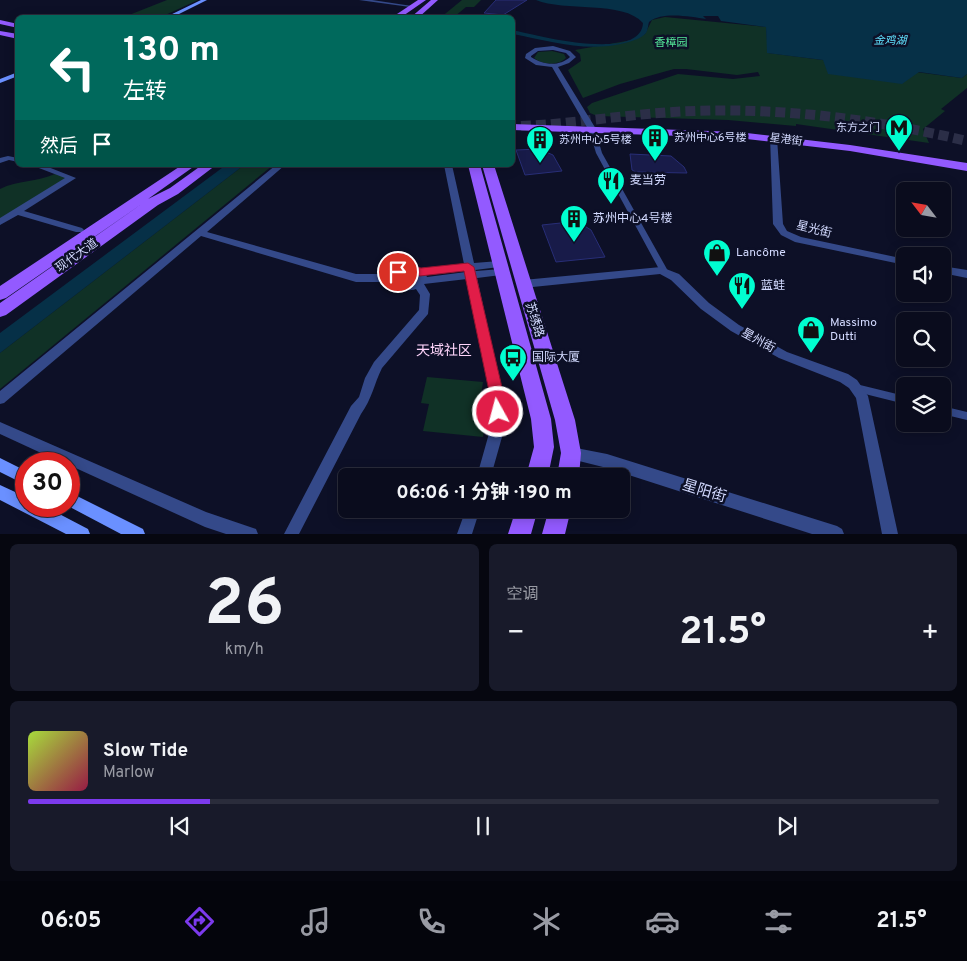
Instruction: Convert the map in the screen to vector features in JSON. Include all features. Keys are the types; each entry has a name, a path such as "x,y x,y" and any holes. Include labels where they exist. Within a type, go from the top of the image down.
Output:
{"main road":[{"path":"172,15 205,0"},
{"path":"413,15 434,1"},
{"path":"417,15 434,1"},
{"path":"399,15 417,3"},
{"path":"405,15 416,7 417,3"},
{"path":"0,27 15,27"},
{"path":"0,27 15,34"},
{"path":"3,80 15,75"},
{"name":"星港街","path":"515,120 773,138 967,167"},
{"name":"星港街","path":"515,127 685,124 772,130 858,141 967,159"},
{"name":"现代大道","path":"136,201 147,189 178,167"},
{"name":"现代大道","path":"0,294 187,167"},
{"name":"现代大道","path":"153,202 166,189 197,167"},
{"name":"现代大道","path":"0,311 153,202 174,191 207,167"},
{"name":"苏绣路","path":"475,167 541,419 544,447 539,468"},
{"name":"苏绣路","path":"489,167 565,420 571,453 569,468"},
{"path":"0,465 15,472"},
{"path":"0,492 15,500"},
{"path":"80,505 138,534"},
{"path":"49,517 83,534"},
{"path":"519,534 524,518"},
{"path":"553,534 557,518"}],"street":[{"path":"360,0 417,3"},
{"path":"547,48 564,50 573,57 566,64 554,65 538,64 528,58 528,55 533,50 547,48"},
{"path":"554,65 590,125 599,153 664,271"},
{"name":"星光街","path":"773,138 778,224 782,232 798,240 896,260"},
{"path":"0,161 8,158 15,159"},
{"path":"0,222 72,178 41,167"},
{"path":"0,399 279,167"},
{"path":"448,167 497,396 497,431 494,450 487,468"},
{"path":"18,212 79,230"},
{"path":"200,233 356,278 395,278"},
{"path":"288,534 356,410 364,400 371,378 378,365 424,311 425,294 420,279 414,269 398,272 395,278 396,284 410,288 420,279 500,268"},
{"path":"523,284 652,270 664,271"},
{"name":"星州街","path":"664,271 675,277 714,314 740,332 783,355 844,378 856,388"},
{"path":"951,271 967,274"},
{"path":"856,388 896,398"},
{"path":"856,388 862,396 890,534"},
{"path":"951,412 967,416"},
{"path":"0,428 204,519 251,534"},
{"name":"星阳街","path":"571,453 607,461 806,528 837,534"},
{"path":"464,534 470,518"}],"green space":[{"path":"167,0 198,0 165,15 129,15"},
{"path":"462,0 481,0 474,7 466,7 456,15 444,15"},
{"name":"香樟园","path":"665,17 766,27 768,53 962,78 967,74 967,88 941,109 945,111 923,129 929,143 796,124 796,126 728,120 597,116 590,113 587,107 592,103 678,74 733,79 760,76 758,72 737,75 674,69 620,84 583,98 568,70 581,61 580,54 575,50 632,40 645,34 652,20"},
{"path":"552,51 564,54 566,58 563,61 550,64 534,58 538,52"},
{"path":"241,167 271,167 0,389 0,353"},
{"path":"55,174 64,176 67,179 0,219 0,189"},
{"path":"427,377 483,382 479,409 487,411 483,437 423,431 429,404 421,403"}],"water":[{"name":"金鸡湖","path":"536,0 967,0 967,74 962,78 919,72 902,84 828,74 823,60 767,53 766,27 721,21 718,16 703,16 706,19 685,16 662,17 649,22 647,32 642,37 636,40 611,46 568,45 515,34 515,30 563,41 607,44 625,42 638,35 643,23 634,16 622,11"},
{"path":"223,167 241,167 0,353 0,333"}],"building":[{"path":"496,0 527,0 503,15 484,13"},
{"name":"苏州中心5号楼","path":"539,149 553,155 562,171 525,175 516,150"},
{"name":"苏州中心6号楼","path":"630,154 671,156 684,167 687,173 636,172 632,170"},
{"name":"苏州中心4号楼","path":"570,222 583,225 591,230 605,257 556,262 542,225"}],"tunnel":[{"path":"521,126 673,112 784,112 857,120 967,141"}],"place":[{"name":"东方之门","path":"899,152"},
{"name":"苏州中心6号楼","path":"655,162"},
{"name":"苏州中心5号楼","path":"540,164"},
{"name":"麦当劳","path":"611,205"},
{"name":"苏州中心4号楼","path":"574,243"},
{"name":"Lancôme","path":"717,277"},
{"name":"蓝蛙","path":"742,310"},
{"name":"Massimo Dutti","path":"811,354"},
{"name":"国际大厦","path":"513,382"}],"district":[{"name":"天域社区","path":"444,351"}],"route":[{"path":"398,272 406,269 414,269 420,272 468,267 497,396 498,412"}]}
